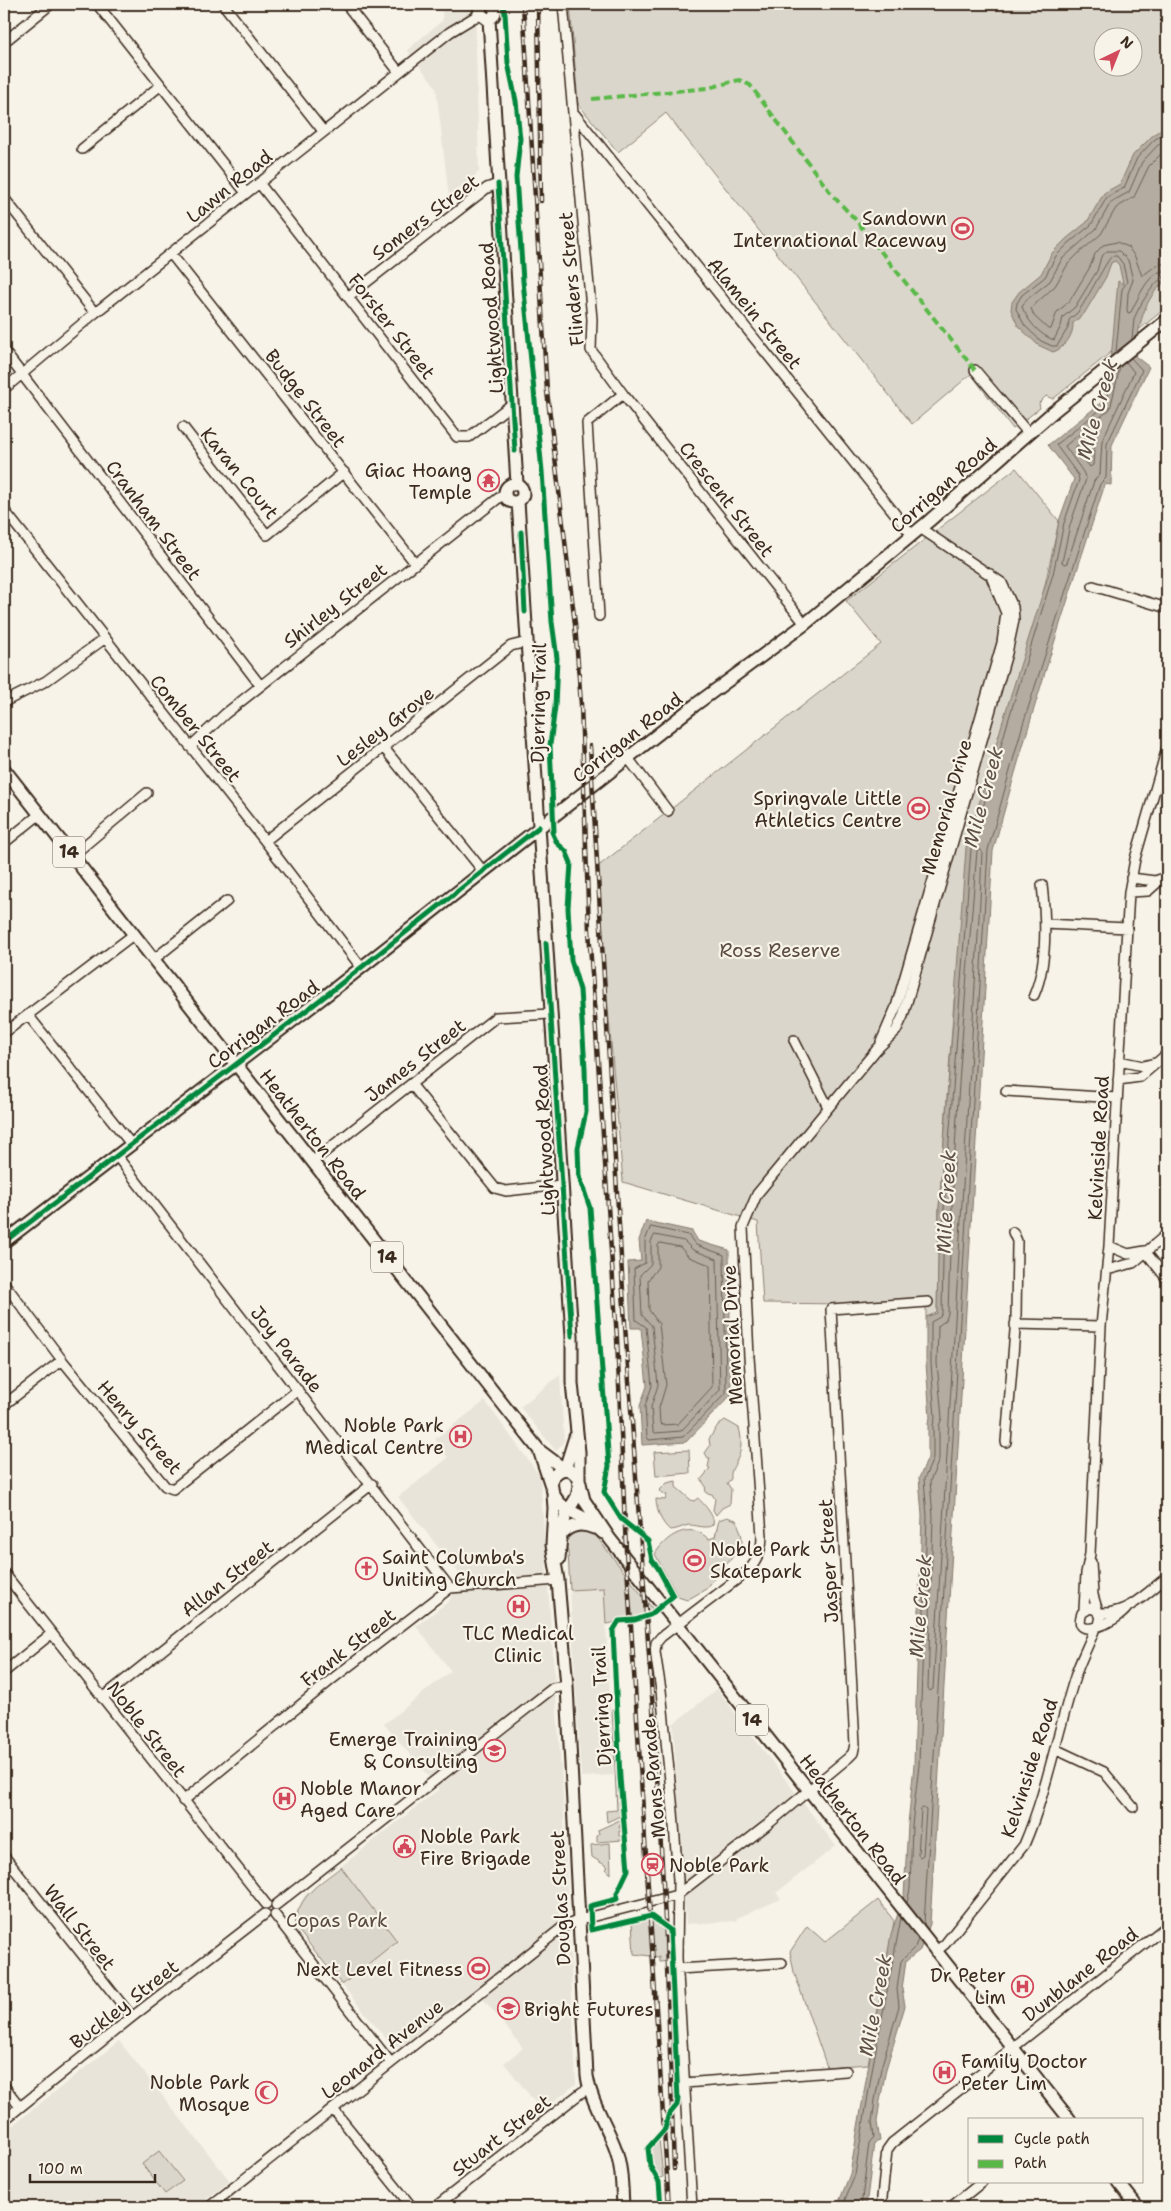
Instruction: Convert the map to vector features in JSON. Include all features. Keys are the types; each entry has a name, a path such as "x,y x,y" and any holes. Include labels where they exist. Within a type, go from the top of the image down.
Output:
{"main road":[{"path":"484,4 480,8 485,17 494,16 496,11 491,4"},
{"name":"Lightwood Road","path":"485,17 498,184 517,484"},
{"name":"Corrigan Road","path":"4,1242 361,967 628,758 805,624 844,589 916,532 1029,434 1167,320"},
{"path":"517,484 523,491 522,497 518,501 509,501 505,493 508,485 517,484"},
{"name":"Lightwood Road","path":"518,501 572,1336 572,1383 579,1452 579,1482"},
{"name":"Heatherton Road","path":"4,769 539,1450 565,1469"},
{"name":"Lightwood Road","path":"565,1469 576,1433"},
{"name":"Heatherton Road","path":"539,1450 552,1488"},
{"path":"552,1488 554,1476 565,1469"},
{"name":"14","path":"565,1469 573,1472 579,1482"},
{"path":"568,1509 576,1497 579,1482"},
{"name":"Heatherton Road","path":"579,1482 584,1500 610,1540 1066,2118"},
{"name":"14","path":"552,1488 558,1502 568,1509"},
{"name":"Douglas Street","path":"552,1488 554,1508 552,1539 558,1581 567,1686 589,2089 618,2156 623,2207"},
{"name":"Heatherton Road","path":"568,1509 585,1519 610,1540"},
{"name":"Douglas Street","path":"558,1581 561,1536 568,1509"},
{"path":"561,1536 571,1527 578,1525 598,1529"},
{"path":"1120,2184 1138,2207"}],"street":[{"path":"4,42 51,4"},
{"path":"97,4 246,193"},
{"path":"223,4 323,131"},
{"path":"346,4 400,72"},
{"name":"Flinders Street","path":"563,4 592,319 591,350 623,394"},
{"name":"Lawn Road","path":"4,389 95,313 450,32 473,18 485,17"},
{"path":"82,149 161,86"},
{"name":"Alamein Street","path":"573,111 916,532"},
{"name":"Forster Street","path":"259,183 458,437 469,437 512,404"},
{"name":"Somers Street","path":"349,296 487,188 498,184"},
{"path":"4,198 95,313"},
{"name":"Budge Street","path":"171,254 414,563"},
{"name":"Cranham Street","path":"4,351 260,685"},
{"path":"975,370 1029,434"},
{"path":"599,616 587,424 623,394"},
{"name":"Crescent Street","path":"623,394 805,624"},
{"name":"Karan Court","path":"182,427 267,535 344,472"},
{"name":"Shirley Street","path":"190,747 260,685 505,493"},
{"name":"Comber Street","path":"4,510 265,841 361,967"},
{"name":"Memorial Drive","path":"677,1625 748,1571 761,1551 762,1536 749,1357 743,1227 757,1194 877,1049 896,1007 1002,644 1006,613 989,573 916,532"},
{"path":"1093,586 1167,608"},
{"path":"4,702 46,681 104,639"},
{"name":"Lesley Grove","path":"265,841 512,646 527,642"},
{"path":"384,748 482,871"},
{"name":"Kelvinside Road","path":"1099,1612 1093,1595 1090,1554 1101,1326 1109,1246 1129,892 1131,878 1167,748"},
{"path":"628,758 668,811"},
{"path":"72,856 147,793"},
{"path":"4,843 40,814"},
{"path":"1131,878 1155,881 1164,877"},
{"path":"1129,892 1148,891 1164,877"},
{"path":"1034,996 1040,981 1045,924 1042,885"},
{"path":"153,960 227,901"},
{"path":"1045,924 1127,928"},
{"path":"4,1033 133,935"},
{"name":"James Street","path":"312,1162 496,1016 550,1014"},
{"path":"28,1015 131,1144"},
{"path":"794,1040 828,1107"},
{"path":"1118,1080 1140,1077 1153,1068 1167,1054"},
{"path":"1119,1061 1143,1066 1157,1062"},
{"path":"411,1084 495,1188 506,1191 561,1185"},
{"path":"1006,1091 1117,1098"},
{"name":"Joy Parade","path":"116,1155 372,1484 450,1588"},
{"path":"1006,1442 1015,1324 1017,1241 1013,1232"},
{"path":"1107,1270 1132,1263 1167,1234"},
{"path":"1109,1246 1128,1254 1145,1251"},
{"path":"1145,1251 1167,1279"},
{"name":"Henry Street","path":"4,1283 62,1360 165,1486 173,1489 298,1390"},
{"name":"Jasper Street","path":"677,1895 767,1825 853,1753 855,1744 831,1309 928,1302"},
{"path":"1015,1324 1101,1326"},
{"path":"4,1405 62,1360"},
{"name":"Allan Street","path":"102,1698 372,1484"},
{"name":"Kelvinside Road","path":"1084,1610 1086,1573 1090,1554"},
{"name":"Noble Street","path":"4,1573 266,1904"},
{"path":"1127,1608 1114,1613 1099,1612 1090,1608 1084,1610 1081,1618 1083,1626 1089,1629 1115,1620 1127,1608 1167,1577"},
{"path":"450,1588 558,1581"},
{"name":"Frank Street","path":"183,1801 332,1680 450,1588"},
{"path":"1097,1627 1101,1619 1099,1612"},
{"name":"Mons Parade","path":"677,1625 660,1638 655,1652 673,1802 677,1895 677,1970 692,2207"},
{"name":"Kelvinside Road","path":"1083,1626 1085,1641 1083,1656"},
{"name":"Kelvinside Road","path":"935,1952 945,1944 1024,1845 1030,1831 1075,1678 1097,1627"},
{"path":"4,1672 52,1634"},
{"path":"276,1905 553,1688 567,1686"},
{"path":"1055,1749 1104,1772 1133,1807"},
{"name":"Wall Street","path":"4,1856 132,2018"},
{"name":"Leonard Avenue","path":"209,2207 563,1926 579,1920 677,1895"},
{"path":"276,1905 271,1902 266,1904 264,1910 390,2063"},
{"path":"270,1915 278,1909 276,1905"},
{"name":"Buckley Street","path":"4,2120 132,2018 270,1915"},
{"name":"Dunblane Road","path":"881,2207 889,2146 1167,1926"},
{"path":"677,1970 782,1963"},
{"path":"684,2083 846,2071"},
{"path":"4,2086 20,2107"},
{"name":"Stuart Street","path":"435,2207 579,2094 589,2089"},
{"path":"333,2109 412,2207"},
{"path":"951,2207 980,2184"}],"shaded area":[{"path":"441,4 475,4 479,172 449,198 436,87 407,50 443,20"},
{"path":"560,1375 564,1441 556,1451 520,1407"},
{"path":"485,1401 540,1476 563,1795 576,2084 542,2111 504,2063 523,2048 477,1991 462,2003 460,1998 402,2046 396,2047 388,2041 294,1925 297,1910 305,1895 439,1789 384,1724 451,1671 416,1626 449,1601 462,1577 398,1497 448,1458 435,1439"},
{"path":"604,1587 614,1775 581,1777 570,1590"},
{"path":"717,1689 836,1846 776,1893 781,1899 737,1918 736,1921 686,1924 673,1724"},
{"path":"119,2041 230,2181 197,2207 11,2207 4,2199 4,2132"}],"green space":[{"name":"Sandown International Raceway","path":"570,4 1167,4 1167,307 1053,399 1046,396 1039,403 1040,408 1013,429 971,374 912,424 666,113 618,152 578,104"},
{"name":"Ross Reserve","path":"1016,468 1059,521 954,1000 939,1208 937,1313 926,1317 926,1305 763,1303 758,1222 623,1182 596,868 881,644 846,601"},
{"path":"725,1420 739,1428 741,1449 732,1471 731,1479 727,1483 731,1489 730,1504 722,1508 716,1515 713,1510 715,1499 712,1494 706,1493 705,1485 701,1480 710,1468 708,1467 710,1458 705,1453 710,1446 709,1439 718,1425"},
{"path":"689,1450 690,1473 656,1476 654,1452"},
{"path":"676,1481 676,1487 691,1500 694,1501 698,1498 708,1509 713,1519 711,1526 689,1525 670,1530 664,1524 658,1512 656,1499 665,1500 667,1495 659,1491 667,1483"},
{"name":"Noble Park Skatepark","path":"727,1517 736,1520 742,1537 741,1547 706,1589 687,1600 678,1597 655,1554 672,1536 683,1532 697,1532 709,1539 715,1537 719,1520"},
{"path":"574,1530 593,1532 652,1608 651,1612 606,1624 604,1588 570,1590 568,1551 564,1548 565,1538"},
{"path":"614,1709 620,1816 607,1822 606,1811 617,1810 612,1710"},
{"path":"622,1819 619,1828 623,1828 623,1831 619,1831 619,1836 623,1837 623,1840 597,1842 598,1830"},
{"path":"610,1843 611,1874 606,1869 608,1867 592,1857 591,1845"},
{"name":"Copas Park","path":"341,1867 397,1941 342,1985 294,1925 305,1898"},
{"path":"878,1900 894,1921 868,2064 827,2067 794,1972 790,1952 807,1926 825,1942"},
{"path":"651,1918 669,1932 671,1961 659,1962 659,1957 634,1954 632,1922"},
{"path":"659,2139 663,2177 660,2178 650,2163 649,2158 651,2149"},
{"path":"159,2151 183,2181 165,2194 142,2164"}],"water":[{"name":"Mile Creek","path":"1167,124 1167,280 1152,296 1143,314 1135,356 1149,367 1112,445 1111,485 1105,484 1090,530 1033,713 993,851 930,1924 920,1950 906,1961 902,1989 905,2006 886,2069 877,2122 880,2141 874,2143 866,2207 837,2207 850,2174 891,1934 904,1896 914,1765 922,1516 919,1478 928,1458 928,1423 930,1418 926,1363 926,1317 937,1313 939,1208 966,848 1049,573 1059,521 1074,479 1048,445 1101,403 1112,348 1118,281 1123,284 1119,265 1115,261 1111,263 1106,277 1084,314 1073,323 1068,341 1061,348 1053,352 1038,345 1018,326 1011,310 1012,302 1019,292 1041,274 1052,253 1087,222 1104,193 1120,184 1133,155"},
{"path":"646,1221 692,1231 698,1241 729,1250 731,1395 686,1442 642,1445 640,1406 647,1386 641,1328 631,1328 628,1262 641,1261 639,1240"}],"railway":[{"path":"523,4 547,391 575,624 581,704 589,930 617,1338 626,1550 669,2207"},
{"path":"538,4 541,201"},
{"path":"590,746 626,1340 654,1723 666,1937 674,2169"}],"marked path":[{"path":"592,99 708,88 739,80 750,85 833,196 855,219 975,370"}],"cycle path":[{"name":"Djerring Trail","path":"502,4 505,13 508,63 516,101 520,139 516,177 523,281 542,471 552,622 557,658 555,707 550,745 554,831 552,832 557,843 566,851 571,863 568,908 571,960 580,990 586,1112 578,1148 579,1176 590,1208 609,1466 604,1492 621,1519 648,1541 652,1560 673,1596 650,1615 635,1620 619,1621 613,1631 620,1778 628,1870 617,1893 617,1899 590,1906 591,1930 651,1916 670,1930 678,2099 677,2105 668,2116 665,2129 648,2148 650,2166 659,2182 661,2207"},
{"path":"498,184 515,451"},
{"path":"521,532 525,612"},
{"path":"4,1242 329,993 539,827"},
{"path":"546,943 572,1336"}],"place":[{"name":"Sandown International Raceway","path":"963,229"},
{"name":"Giac Hoang Temple","path":"488,481"},
{"name":"Springvale Little Athletics Centre","path":"918,809"},
{"name":"Noble Park Medical Centre","path":"460,1436"},
{"name":"Noble Park Skatepark","path":"694,1560"},
{"name":"Saint Columba's Uniting Church","path":"366,1568"},
{"name":"TLC Medical Clinic","path":"518,1607"},
{"name":"Emerge Training & Consulting","path":"494,1750"},
{"name":"Noble Manor Aged Care","path":"284,1799"},
{"name":"Noble Park Fire Brigade","path":"404,1847"},
{"name":"Noble Park","path":"653,1865"},
{"name":"Next Level Fitness","path":"479,1969"},
{"name":"Dr Peter Lim","path":"1022,1986"},
{"name":"Bright Futures","path":"508,2009"},
{"name":"Family Doctor Peter Lim","path":"945,2072"},
{"name":"Noble Park Mosque","path":"266,2093"}]}
